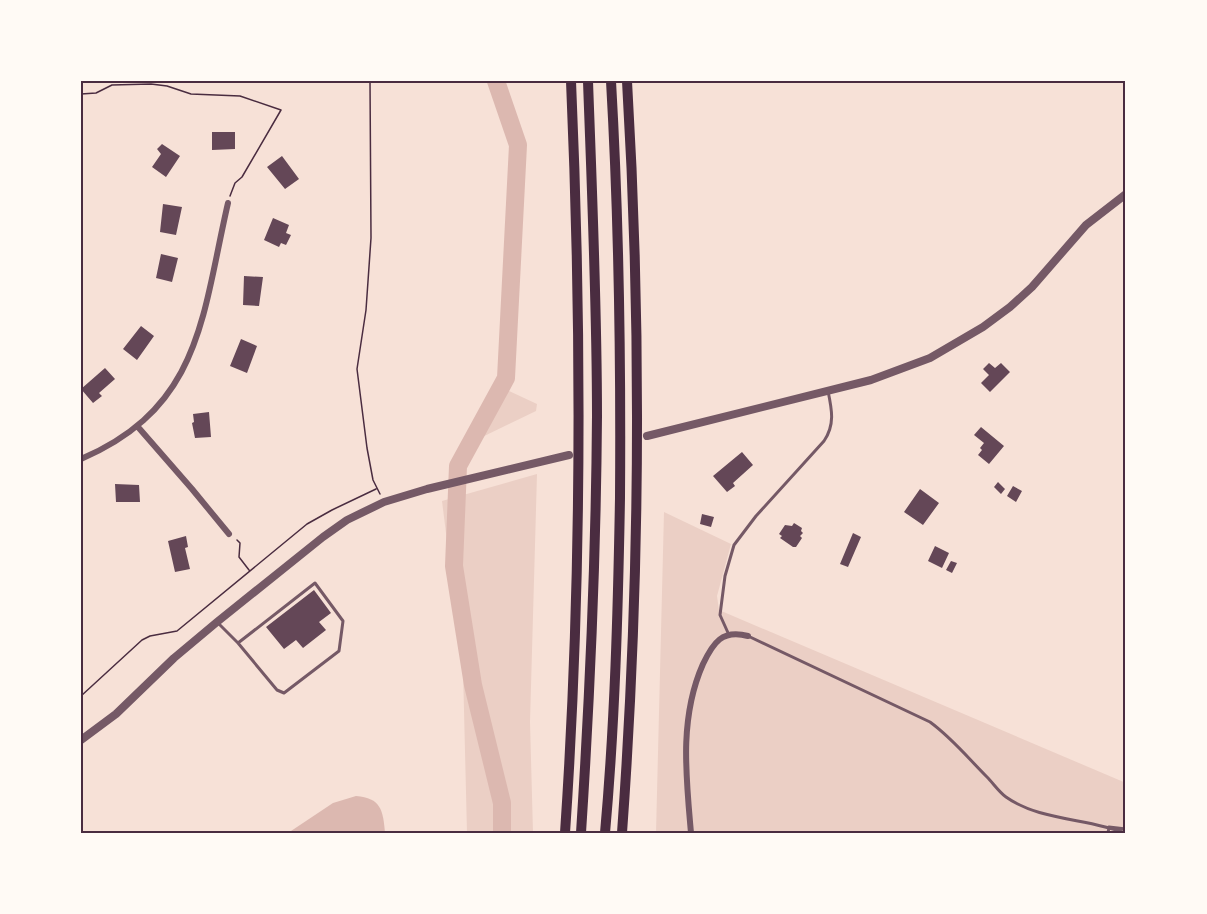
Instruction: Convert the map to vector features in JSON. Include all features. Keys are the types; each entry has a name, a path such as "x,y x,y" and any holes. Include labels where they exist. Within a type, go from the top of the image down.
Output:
{"highway":[{"path":"565,833 576,613 580,419 571,81"},
{"path":"581,833 590,666 597,415 588,81"},
{"path":"605,833 613,720 620,470 619,255 611,81"},
{"path":"622,833 631,692 638,410 634,220 627,81"}],"street":[{"path":"647,436 828,391 897,371 930,358 983,327 1032,287 1086,225 1126,194"},
{"path":"81,459 109,446 138,427 152,414 170,391 195,344 204,316 228,203"},
{"path":"138,427 229,534"},
{"path":"81,740 116,714 174,658 217,622 347,520 384,502 427,489 569,455"},
{"path":"691,833 686,749 690,702 707,656 718,641 735,634 748,636"}],"lane":[{"path":"729,635 720,615 725,576 734,545 745,528 830,432 832,417 828,391"},
{"path":"217,622 277,690 284,693 339,651 343,621 315,583 238,644"},
{"path":"748,636 930,723 946,734 1005,796 1059,818 1126,829"},
{"path":"1108,833 1109,827"},
{"path":"1109,827 1125,833"}],"path":[{"path":"160,81 162,86"},
{"path":"370,81 371,238 366,310 357,369 373,480 384,502"},
{"path":"81,94 96,93 112,85 162,86 191,94 240,96 281,110 242,177 235,183 228,203"},
{"path":"81,696 142,640 150,636 177,631 307,524 377,489"},
{"path":"229,534 231,532 240,543 239,557 250,570"}],"shaded area":[{"path":"496,385 537,404 536,411 474,441"},
{"path":"537,474 530,722 533,833 467,833 463,669 442,501"},
{"path":"664,512 731,544 717,596 719,610 1126,783 1126,833 656,833"},
{"path":"356,796 371,799 376,803 382,812 385,833 288,833 333,803"}],"building":[{"path":"212,132 235,132 235,149 212,150"},
{"path":"162,144 180,156 166,177 152,167 161,154 157,149"},
{"path":"282,156 299,179 285,189 267,167"},
{"path":"163,204 182,207 176,235 160,232"},
{"path":"273,218 289,225 286,233 291,235 286,245 281,243 279,247 264,240"},
{"path":"161,254 178,258 172,282 156,278"},
{"path":"244,276 263,277 259,306 243,305"},
{"path":"141,326 154,336 137,360 123,349"},
{"path":"241,339 257,346 247,373 230,366"},
{"path":"989,363 995,368 1001,363 1010,372 990,392 981,383 989,375 983,369"},
{"path":"105,368 115,379 99,393 102,396 93,403 81,389"},
{"path":"209,412 211,437 195,438 193,414"},
{"path":"981,427 1004,446 989,464 978,455 984,443 974,435"},
{"path":"742,452 753,465 733,483 735,486 727,492 713,476"},
{"path":"998,482 1005,489 1001,494 994,487"},
{"path":"115,484 139,485 140,502 116,502"},
{"path":"1013,486 1022,491 1016,502 1007,496"},
{"path":"920,489 939,503 923,525 904,512"},
{"path":"702,514 714,517 711,527 700,524"},
{"path":"794,523 802,528 803,533 796,547 780,538 782,536 779,534 785,525 792,526"},
{"path":"853,533 861,537 848,567 840,564"},
{"path":"186,536 188,547 185,548 190,569 175,572 168,541"},
{"path":"935,546 949,553 942,568 928,561"},
{"path":"951,561 957,563 952,573 946,570"},
{"path":"314,590 331,613 319,622 326,630 303,648 296,640 284,649 266,627"}],"waterway":[{"path":"496,81 518,145 506,378 458,466 454,566 473,685 502,803 502,833"}]}
